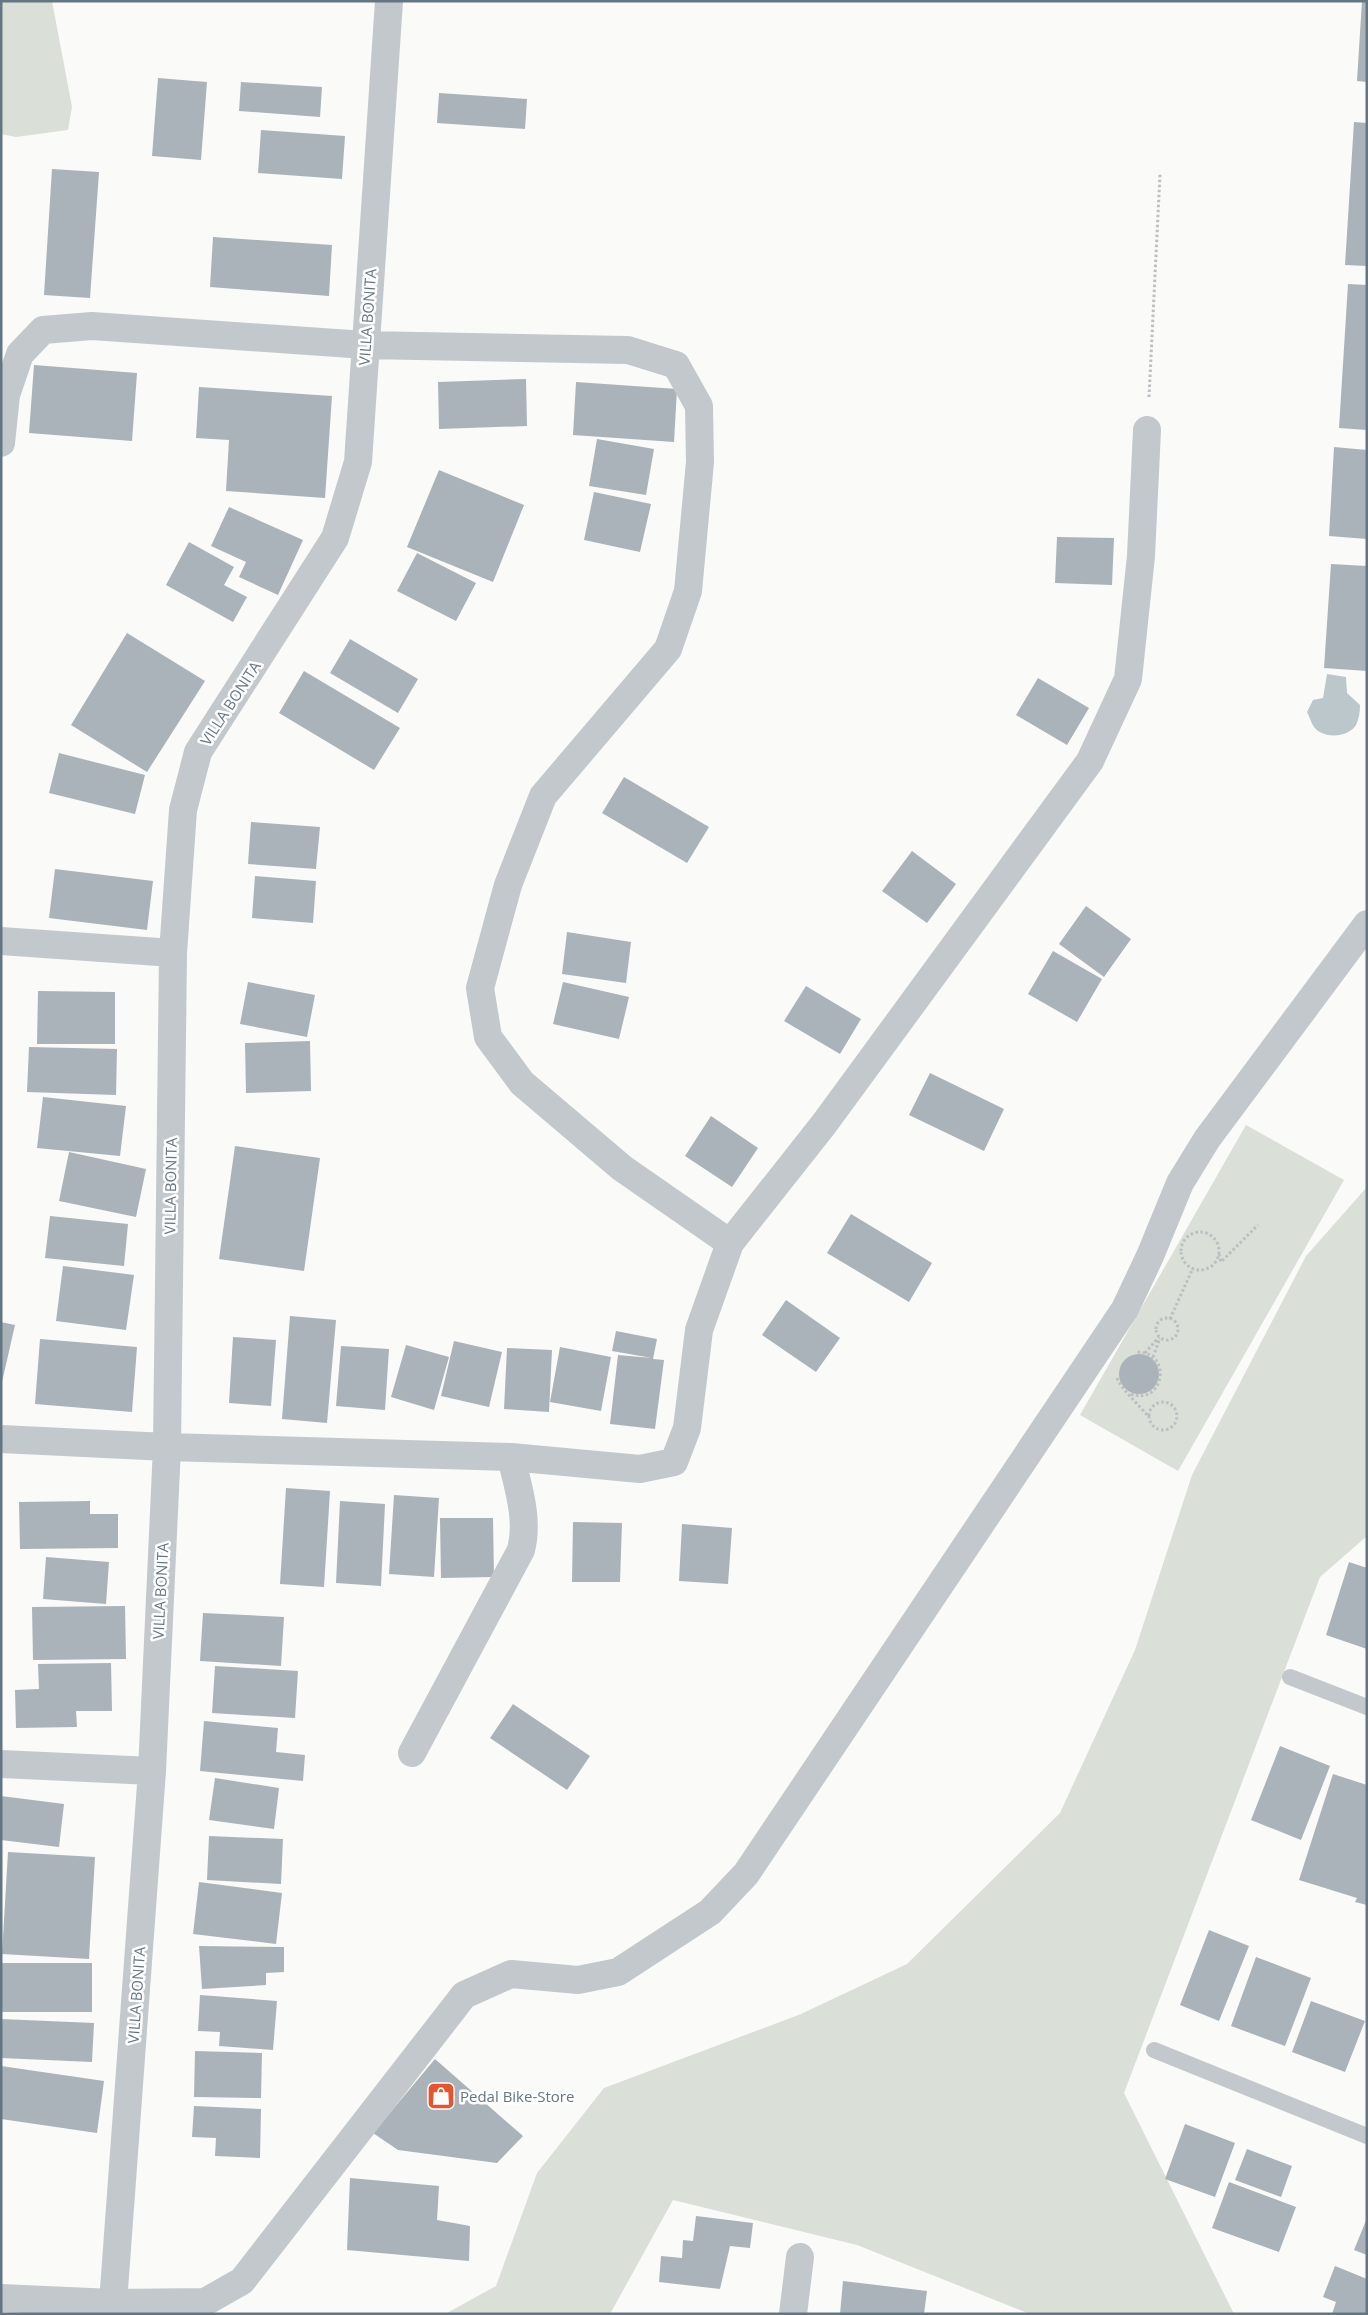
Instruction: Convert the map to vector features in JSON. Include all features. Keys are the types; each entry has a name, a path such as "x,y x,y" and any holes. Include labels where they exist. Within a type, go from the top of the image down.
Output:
{"street":[{"name":"VILLA BONITA","path":"114,2303 152,1771 167,1447 173,953 183,810 198,752 335,538 358,462 389,1"},
{"path":"1,443 6,395 20,354 43,330 92,326 365,345 628,350 676,365 699,406 700,462 688,591 668,649 544,796 508,885 480,988 488,1037 522,1083 622,1168 730,1243"},
{"path":"1,1439 167,1447 511,1457 640,1469 674,1462 687,1428 699,1330 730,1243 824,1124 1090,761 1128,679 1141,556 1147,430"},
{"path":"1,2298 114,2303 205,2302 242,2281 464,1995 511,1974 578,1980 618,1972 710,1912 746,1874 1125,1309 1150,1256 1180,1182 1207,1139 1367,924"},
{"path":"1,941 173,953"},
{"path":"412,1753 521,1550 525,1534 524,1517 521,1495 511,1457"},
{"path":"1,1764 152,1771"},
{"path":"792,2314 800,2256"}],"lane":[{"path":"1290,1677 1367,1707"},
{"path":"1154,2050 1367,2136"}],"path":[{"path":"1147,430 1160,174"},
{"path":"1219,1253 1214,1264 1209,1268 1202,1269 1193,1268 1186,1263 1181,1251 1182,1245 1189,1235 1201,1231 1212,1236 1219,1246 1221,1262 1258,1225"},
{"path":"1170,1319 1193,1268"},
{"path":"1153,1358 1160,1337 1156,1330 1158,1324 1163,1319 1170,1319 1176,1323 1176,1334 1172,1339 1160,1337"},
{"path":"1145,1353 1160,1337"},
{"path":"1117,1373 1122,1388 1136,1396 1147,1394 1159,1383 1161,1372 1153,1358 1145,1353 1134,1353"},
{"path":"1131,1394 1148,1416 1154,1428 1162,1431 1171,1429 1178,1416 1174,1407 1165,1402 1156,1404 1148,1416"}],"shaded area":[{"path":"1,1 52,1 72,107 68,130 16,137 1,134"},
{"path":"1327,674 1346,677 1347,693 1360,705 1356,725 1342,735 1323,734 1318,731 1307,712 1313,700 1323,698"},
{"path":"1246,1125 1344,1180 1178,1471 1080,1415"},
{"path":"1367,1187 1367,1536 1320,1577 1124,2093 1234,2314 1030,2314 857,2245 673,2200 610,2314 445,2314 496,2286 537,2173 604,2088 801,2014 907,1964 1060,1813 1135,1650 1192,1475 1306,1256"}],"building":[{"path":"1362,1 1367,1 1367,82 1357,81"},
{"path":"158,78 207,82 201,160 152,156"},
{"path":"241,82 322,87 320,117 239,111"},
{"path":"439,93 527,99 525,129 437,123"},
{"path":"1354,122 1367,123 1367,266 1345,265"},
{"path":"261,130 345,136 342,179 258,173"},
{"path":"52,169 99,172 90,298 44,295"},
{"path":"213,237 332,245 329,296 210,287"},
{"path":"1348,284 1367,285 1367,430 1339,428"},
{"path":"34,365 137,373 132,441 29,433"},
{"path":"526,379 527,426 439,429 438,382"},
{"path":"576,382 677,389 674,442 573,435"},
{"path":"199,387 332,396 325,498 226,491 229,440 196,438"},
{"path":"597,439 654,449 646,495 589,486"},
{"path":"1334,447 1367,450 1367,539 1329,536"},
{"path":"439,470 524,505 493,582 407,547"},
{"path":"594,492 651,504 640,552 584,540"},
{"path":"229,507 303,540 278,595 239,577 246,562 211,546"},
{"path":"1057,537 1114,538 1112,585 1055,583"},
{"path":"189,542 234,567 224,585 247,597 233,622 166,585"},
{"path":"417,553 476,583 456,621 397,591"},
{"path":"1331,564 1367,566 1367,671 1324,668"},
{"path":"127,633 205,681 147,772 71,725"},
{"path":"350,639 418,679 398,713 330,673"},
{"path":"304,671 400,728 374,770 279,713"},
{"path":"1038,678 1089,708 1067,745 1016,715"},
{"path":"59,753 145,775 135,814 49,793"},
{"path":"624,777 709,827 687,863 602,813"},
{"path":"251,822 320,827 316,869 248,864"},
{"path":"912,851 956,884 927,923 882,891"},
{"path":"55,869 153,881 147,930 49,918"},
{"path":"255,876 316,881 313,923 252,918"},
{"path":"1086,906 1131,939 1104,977 1059,944"},
{"path":"567,932 631,942 626,983 562,974"},
{"path":"1053,951 1102,979 1077,1022 1028,994"},
{"path":"248,982 315,995 307,1037 240,1024"},
{"path":"563,982 629,997 619,1039 553,1024"},
{"path":"806,986 861,1019 840,1054 784,1021"},
{"path":"38,991 115,992 115,1044 37,1044"},
{"path":"310,1041 311,1091 246,1093 245,1043"},
{"path":"29,1047 117,1049 116,1095 27,1092"},
{"path":"930,1073 1004,1109 984,1151 909,1115"},
{"path":"43,1097 126,1106 120,1156 37,1148"},
{"path":"711,1116 758,1148 732,1187 685,1156"},
{"path":"235,1146 320,1158 304,1271 219,1259"},
{"path":"69,1152 146,1169 136,1217 59,1201"},
{"path":"851,1214 932,1263 909,1302 827,1253"},
{"path":"50,1216 128,1224 124,1266 45,1258"},
{"path":"63,1266 134,1275 126,1330 56,1321"},
{"path":"786,1300 840,1338 816,1372 762,1335"},
{"path":"290,1316 336,1320 327,1423 282,1419"},
{"path":"1,1322 15,1325 2,1382 1,1382"},
{"path":"616,1331 657,1339 653,1359 664,1360 655,1429 610,1424 618,1355 652,1358 612,1351"},
{"path":"233,1337 276,1340 271,1406 229,1403"},
{"path":"40,1339 137,1347 132,1412 35,1404"},
{"path":"454,1341 502,1352 489,1407 441,1396"},
{"path":"406,1345 449,1357 434,1410 391,1397"},
{"path":"341,1346 389,1349 385,1410 336,1406"},
{"path":"560,1347 611,1357 601,1411 550,1402"},
{"path":"507,1348 552,1350 549,1412 504,1409"},
{"path":"1139,1354 1153,1360 1159,1374 1153,1388 1139,1394 1125,1388 1119,1374 1125,1360"},
{"path":"286,1488 330,1491 324,1587 280,1584"},
{"path":"394,1495 439,1498 434,1577 389,1574"},
{"path":"90,1501 90,1514 118,1514 118,1548 20,1549 19,1502"},
{"path":"340,1501 385,1504 381,1586 336,1583"},
{"path":"440,1518 493,1518 494,1577 441,1578"},
{"path":"573,1522 622,1523 620,1582 572,1582"},
{"path":"682,1524 732,1528 728,1584 679,1581"},
{"path":"46,1557 109,1562 106,1604 43,1599"},
{"path":"1349,1562 1367,1568 1367,1649 1326,1635"},
{"path":"125,1606 126,1659 33,1660 32,1607"},
{"path":"203,1613 284,1617 281,1666 200,1661"},
{"path":"111,1663 112,1711 76,1711 77,1727 16,1728 15,1690 39,1689 38,1664"},
{"path":"215,1666 298,1671 295,1718 212,1713"},
{"path":"513,1704 590,1756 567,1790 490,1738"},
{"path":"204,1721 278,1728 276,1752 305,1755 303,1781 200,1771"},
{"path":"1280,1746 1330,1766 1301,1840 1251,1820"},
{"path":"1333,1774 1367,1785 1367,1905 1355,1902 1357,1898 1299,1880"},
{"path":"215,1778 279,1788 274,1829 209,1820"},
{"path":"1,1796 64,1804 59,1847 1,1840"},
{"path":"209,1836 283,1839 281,1884 207,1880"},
{"path":"8,1852 95,1857 89,1959 2,1954"},
{"path":"199,1882 282,1893 276,1944 193,1934"},
{"path":"1209,1930 1249,1946 1219,2021 1180,2005"},
{"path":"199,1946 284,1947 284,1972 266,1973 266,1985 202,1989"},
{"path":"1256,1957 1311,1978 1285,2046 1231,2026"},
{"path":"1,1963 92,1963 92,2012 1,2012"},
{"path":"200,1995 277,2001 273,2050 219,2046 220,2032 198,2031"},
{"path":"1311,2001 1365,2021 1345,2072 1292,2052"},
{"path":"1,2019 94,2023 92,2062 1,2058"},
{"path":"195,2051 262,2053 261,2098 194,2097"},
{"name":"Pedal Bike-Store","path":"435,2059 523,2136 497,2163 398,2150 373,2133"},
{"path":"1,2066 104,2081 97,2133 1,2119"},
{"path":"194,2106 261,2109 260,2158 215,2156 216,2138 192,2137"},
{"path":"1185,2124 1235,2143 1215,2197 1165,2179"},
{"path":"1247,2149 1292,2166 1281,2197 1235,2180"},
{"path":"350,2178 439,2186 437,2220 470,2226 469,2261 347,2250"},
{"path":"1229,2182 1296,2207 1279,2252 1212,2228"},
{"path":"696,2216 753,2223 750,2248 730,2246 720,2289 659,2282 661,2256 682,2258 683,2240 693,2241"},
{"path":"1367,2218 1367,2255 1354,2250"},
{"path":"1335,2266 1367,2279 1367,2314 1332,2314 1336,2302 1323,2297"},
{"path":"843,2281 927,2291 924,2314 840,2314"}],"place":[{"name":"Pedal Bike-Store","path":"441,2096"}]}
